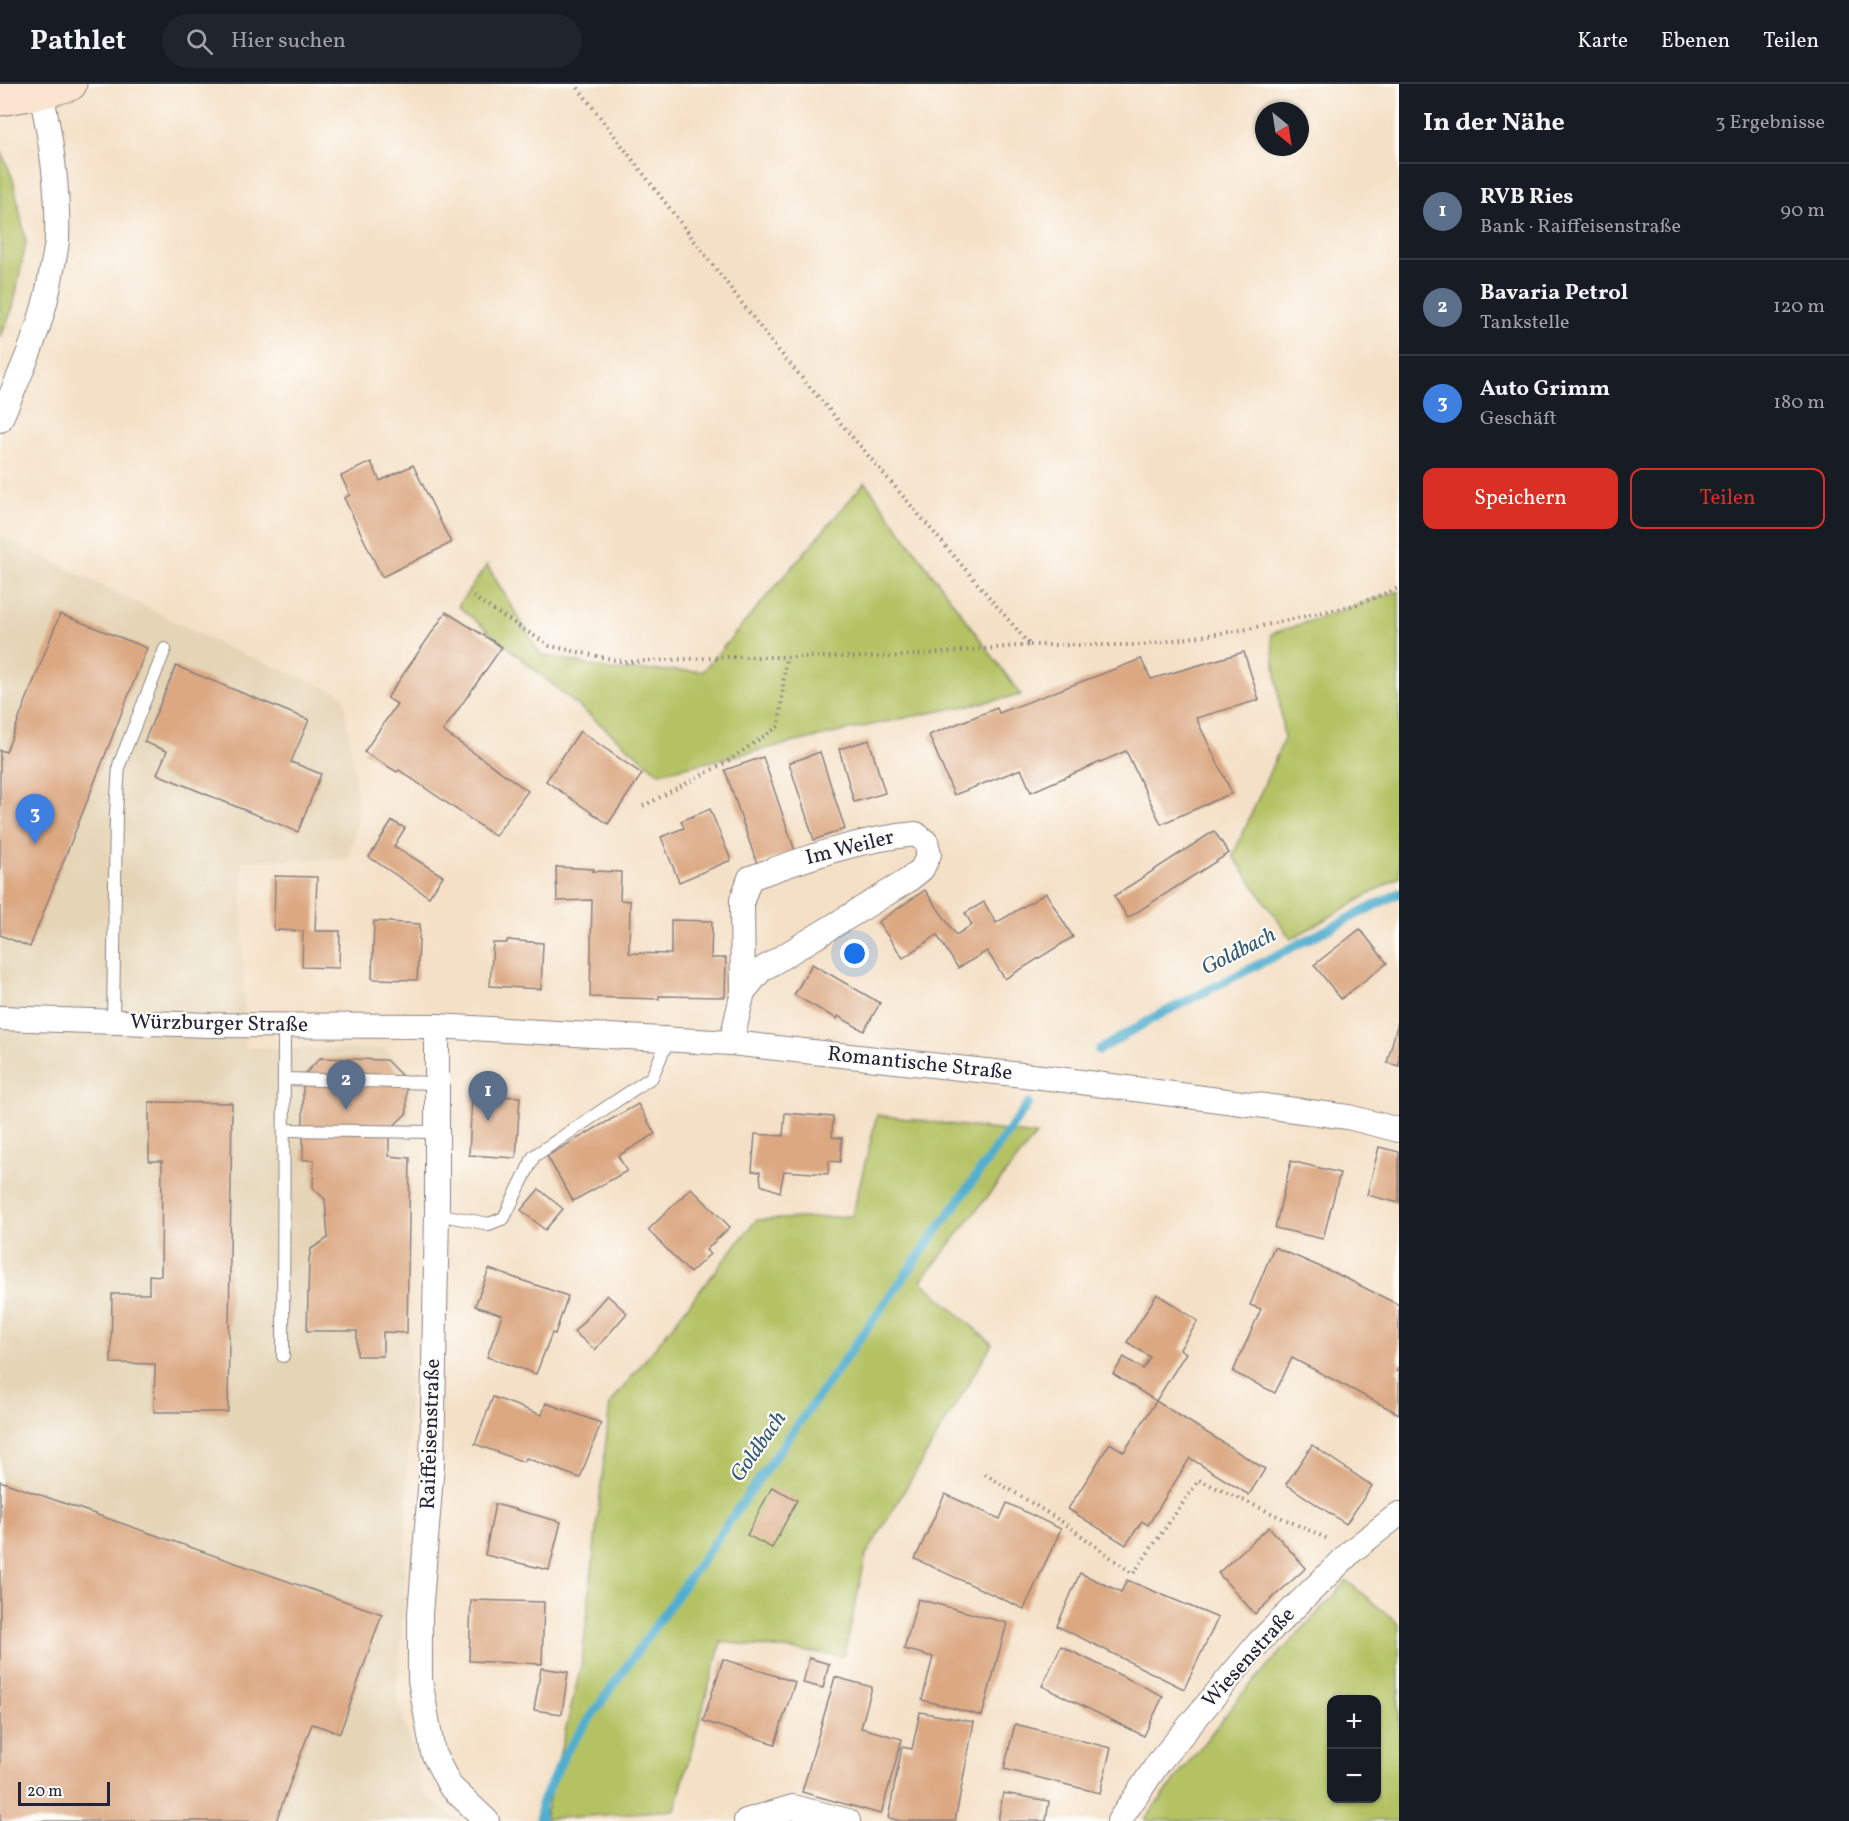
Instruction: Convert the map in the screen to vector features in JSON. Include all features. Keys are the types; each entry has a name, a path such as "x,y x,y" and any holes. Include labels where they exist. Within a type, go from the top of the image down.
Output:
{"main road":[{"path":"0,99 56,88"}],"street":[{"path":"0,420 27,359 48,298 57,239 54,166 48,127 56,88"},
{"name":"Im Weiler","path":"731,1043 743,992 742,900 750,878 856,843 916,834 926,842 929,854 922,869 907,881 761,970 743,992"},
{"name":"Würzburger Straße","path":"0,1018 284,1026 437,1026"},
{"name":"Romantische Straße","path":"437,1026 731,1043 1050,1078 1348,1117 1399,1130"},
{"name":"Raiffeisenstraße","path":"437,1026 437,1215 432,1464 420,1614 420,1680 440,1783 487,1821"},
{"name":"Wiesenstraße","path":"1119,1821 1159,1762 1260,1641 1353,1550 1399,1514"},
{"path":"746,1821 793,1807 848,1821"}],"lane":[{"path":"113,1022 116,814 119,765 165,649"},
{"path":"283,1356 284,1026"},
{"path":"437,1215 489,1224 504,1218 534,1156 652,1077 668,1040"},
{"path":"284,1079 437,1083"},
{"path":"284,1130 436,1132"}],"path":[{"path":"575,84 773,344 1030,645"},
{"path":"472,597 550,646 625,662 786,657 891,657 1030,645 1142,645 1248,629 1355,605 1399,588"},
{"path":"643,806 725,763 779,726 786,657"},
{"path":"985,1474 1067,1525 1133,1574 1199,1480 1353,1550"}],"shaded area":[{"path":"0,535 224,646 344,695 359,813 349,859 242,861 245,1048 384,1049 410,1071 407,1333 410,1356 404,1605 397,1697 425,1796 459,1821 0,1821"}],"green space":[{"path":"0,149 13,179 26,242 13,307 0,339"},
{"path":"865,482 1021,695 885,722 659,773 458,606 487,565 540,654 611,670 703,671"},
{"path":"1399,591 1399,877 1291,939 1233,856 1284,739 1271,634"},
{"path":"877,1115 1036,1135 921,1281 992,1344 866,1555 844,1656 721,1642 675,1810 544,1819 582,1662 610,1404 756,1220 852,1216"},
{"path":"1347,1581 1399,1624 1399,1821 1148,1821 1145,1819 1241,1695"}],"building":[{"path":"371,462 380,481 413,465 451,543 382,577 344,498 350,495 341,476"},
{"path":"446,612 502,647 443,731 528,791 495,836 399,770 397,772 364,752 397,704 387,698"},
{"path":"60,614 147,648 30,947 0,935 0,750 6,752"},
{"path":"1244,652 1259,700 1196,718 1232,793 1161,824 1126,751 1031,792 1021,769 954,795 929,735 997,708 999,713 1141,659 1151,679"},
{"path":"176,666 309,720 291,762 321,774 298,832 157,774 167,751 144,742"},
{"path":"580,731 642,774 608,824 546,781"},
{"path":"869,740 885,793 854,802 839,749"},
{"path":"820,752 845,829 814,840 789,763"},
{"path":"763,757 795,851 757,864 725,770"},
{"path":"710,809 731,860 679,882 661,837 684,828 681,821"},
{"path":"392,821 405,828 394,846 443,876 429,897 369,857"},
{"path":"1214,831 1229,853 1128,918 1114,896"},
{"path":"556,867 621,872 620,900 630,901 629,953 671,954 671,920 712,921 711,958 726,958 725,997 659,996 659,999 590,997 592,900 557,901"},
{"path":"275,876 317,877 315,931 340,931 339,968 302,967 303,931 274,930"},
{"path":"925,890 956,935 972,925 965,913 984,902 996,923 1046,893 1073,937 1005,979 987,951 958,968 937,935 903,958 878,922"},
{"path":"374,921 420,924 417,980 372,979"},
{"path":"1360,929 1387,963 1341,999 1314,965"},
{"path":"507,940 543,943 541,989 490,986 493,943 507,943"},
{"path":"812,964 880,1003 864,1031 794,995"},
{"path":"1399,1022 1399,1066 1387,1063"},
{"path":"320,1058 386,1060 406,1080 407,1113 389,1130 389,1156 410,1158 407,1333 383,1332 383,1356 357,1356 357,1331 307,1331 311,1249 328,1238 325,1199 313,1188 314,1160 303,1160 303,1076"},
{"path":"472,1095 520,1097 516,1158 469,1155"},
{"path":"149,1102 232,1103 228,1412 154,1412 155,1364 111,1363 112,1294 149,1294 149,1275 161,1276 162,1161 149,1161"},
{"path":"638,1104 655,1134 618,1156 627,1171 573,1201 547,1156"},
{"path":"785,1113 833,1117 832,1137 842,1138 840,1162 829,1161 828,1174 784,1171 780,1192 761,1185 760,1172 752,1171 755,1134 783,1136"},
{"path":"1379,1147 1399,1152 1399,1203 1367,1195"},
{"path":"1291,1161 1340,1173 1323,1239 1275,1228"},
{"path":"691,1188 730,1227 706,1250 710,1254 690,1273 648,1230"},
{"path":"539,1189 563,1209 545,1230 521,1210"},
{"path":"1274,1247 1337,1274 1399,1305 1399,1366 1396,1371 1399,1372 1399,1414 1292,1358 1275,1393 1233,1372 1261,1309 1250,1305"},
{"path":"489,1269 568,1296 555,1334 552,1333 536,1374 487,1357 502,1315 475,1306"},
{"path":"1157,1294 1198,1321 1180,1349 1186,1353 1156,1401 1113,1374 1124,1357 1143,1369 1150,1357 1127,1342"},
{"path":"607,1295 627,1313 595,1350 574,1332"},
{"path":"493,1397 542,1415 546,1403 601,1423 580,1478 526,1458 524,1462 475,1444"},
{"path":"1156,1401 1265,1469 1249,1495 1190,1458 1148,1525 1142,1521 1126,1545 1068,1509 1110,1443 1124,1452"},
{"path":"1312,1445 1372,1486 1346,1524 1286,1484"},
{"path":"0,1481 382,1614 340,1733 312,1724 276,1821 0,1821"},
{"path":"772,1487 797,1500 772,1548 747,1535"},
{"path":"945,1494 1000,1519 1007,1503 1061,1529 1024,1609 915,1559"},
{"path":"495,1504 561,1522 549,1570 485,1555"},
{"path":"1269,1527 1306,1568 1255,1614 1218,1573"},
{"path":"1080,1573 1121,1592 1127,1580 1218,1618 1184,1689 1057,1626"},
{"path":"918,1599 1007,1623 982,1716 922,1700 933,1657 904,1649"},
{"path":"471,1600 544,1602 542,1664 469,1661"},
{"path":"1061,1646 1163,1696 1144,1736 1042,1686"},
{"path":"809,1658 829,1664 823,1688 803,1683"},
{"path":"723,1659 795,1682 775,1744 703,1721"},
{"path":"541,1668 568,1672 562,1714 534,1710"},
{"path":"835,1677 872,1687 861,1728 902,1739 881,1814 802,1792"},
{"path":"920,1712 974,1722 955,1821 902,1821 888,1818 902,1747 912,1749"},
{"path":"1015,1724 1111,1748 1100,1793 1004,1769"},
{"path":"1003,1793 1049,1801 1046,1821 998,1821"}],"waterway":[{"name":"Goldbach","path":"1099,1050 1157,1016 1399,893"},
{"name":"Goldbach","path":"540,1821 541,1804 566,1752 1028,1104"}],"place":[{"name":"Auto Grimm","path":"35,844"},
{"name":"Bavaria Petrol","path":"346,1110"},
{"name":"RVB Ries","path":"488,1121"}]}
